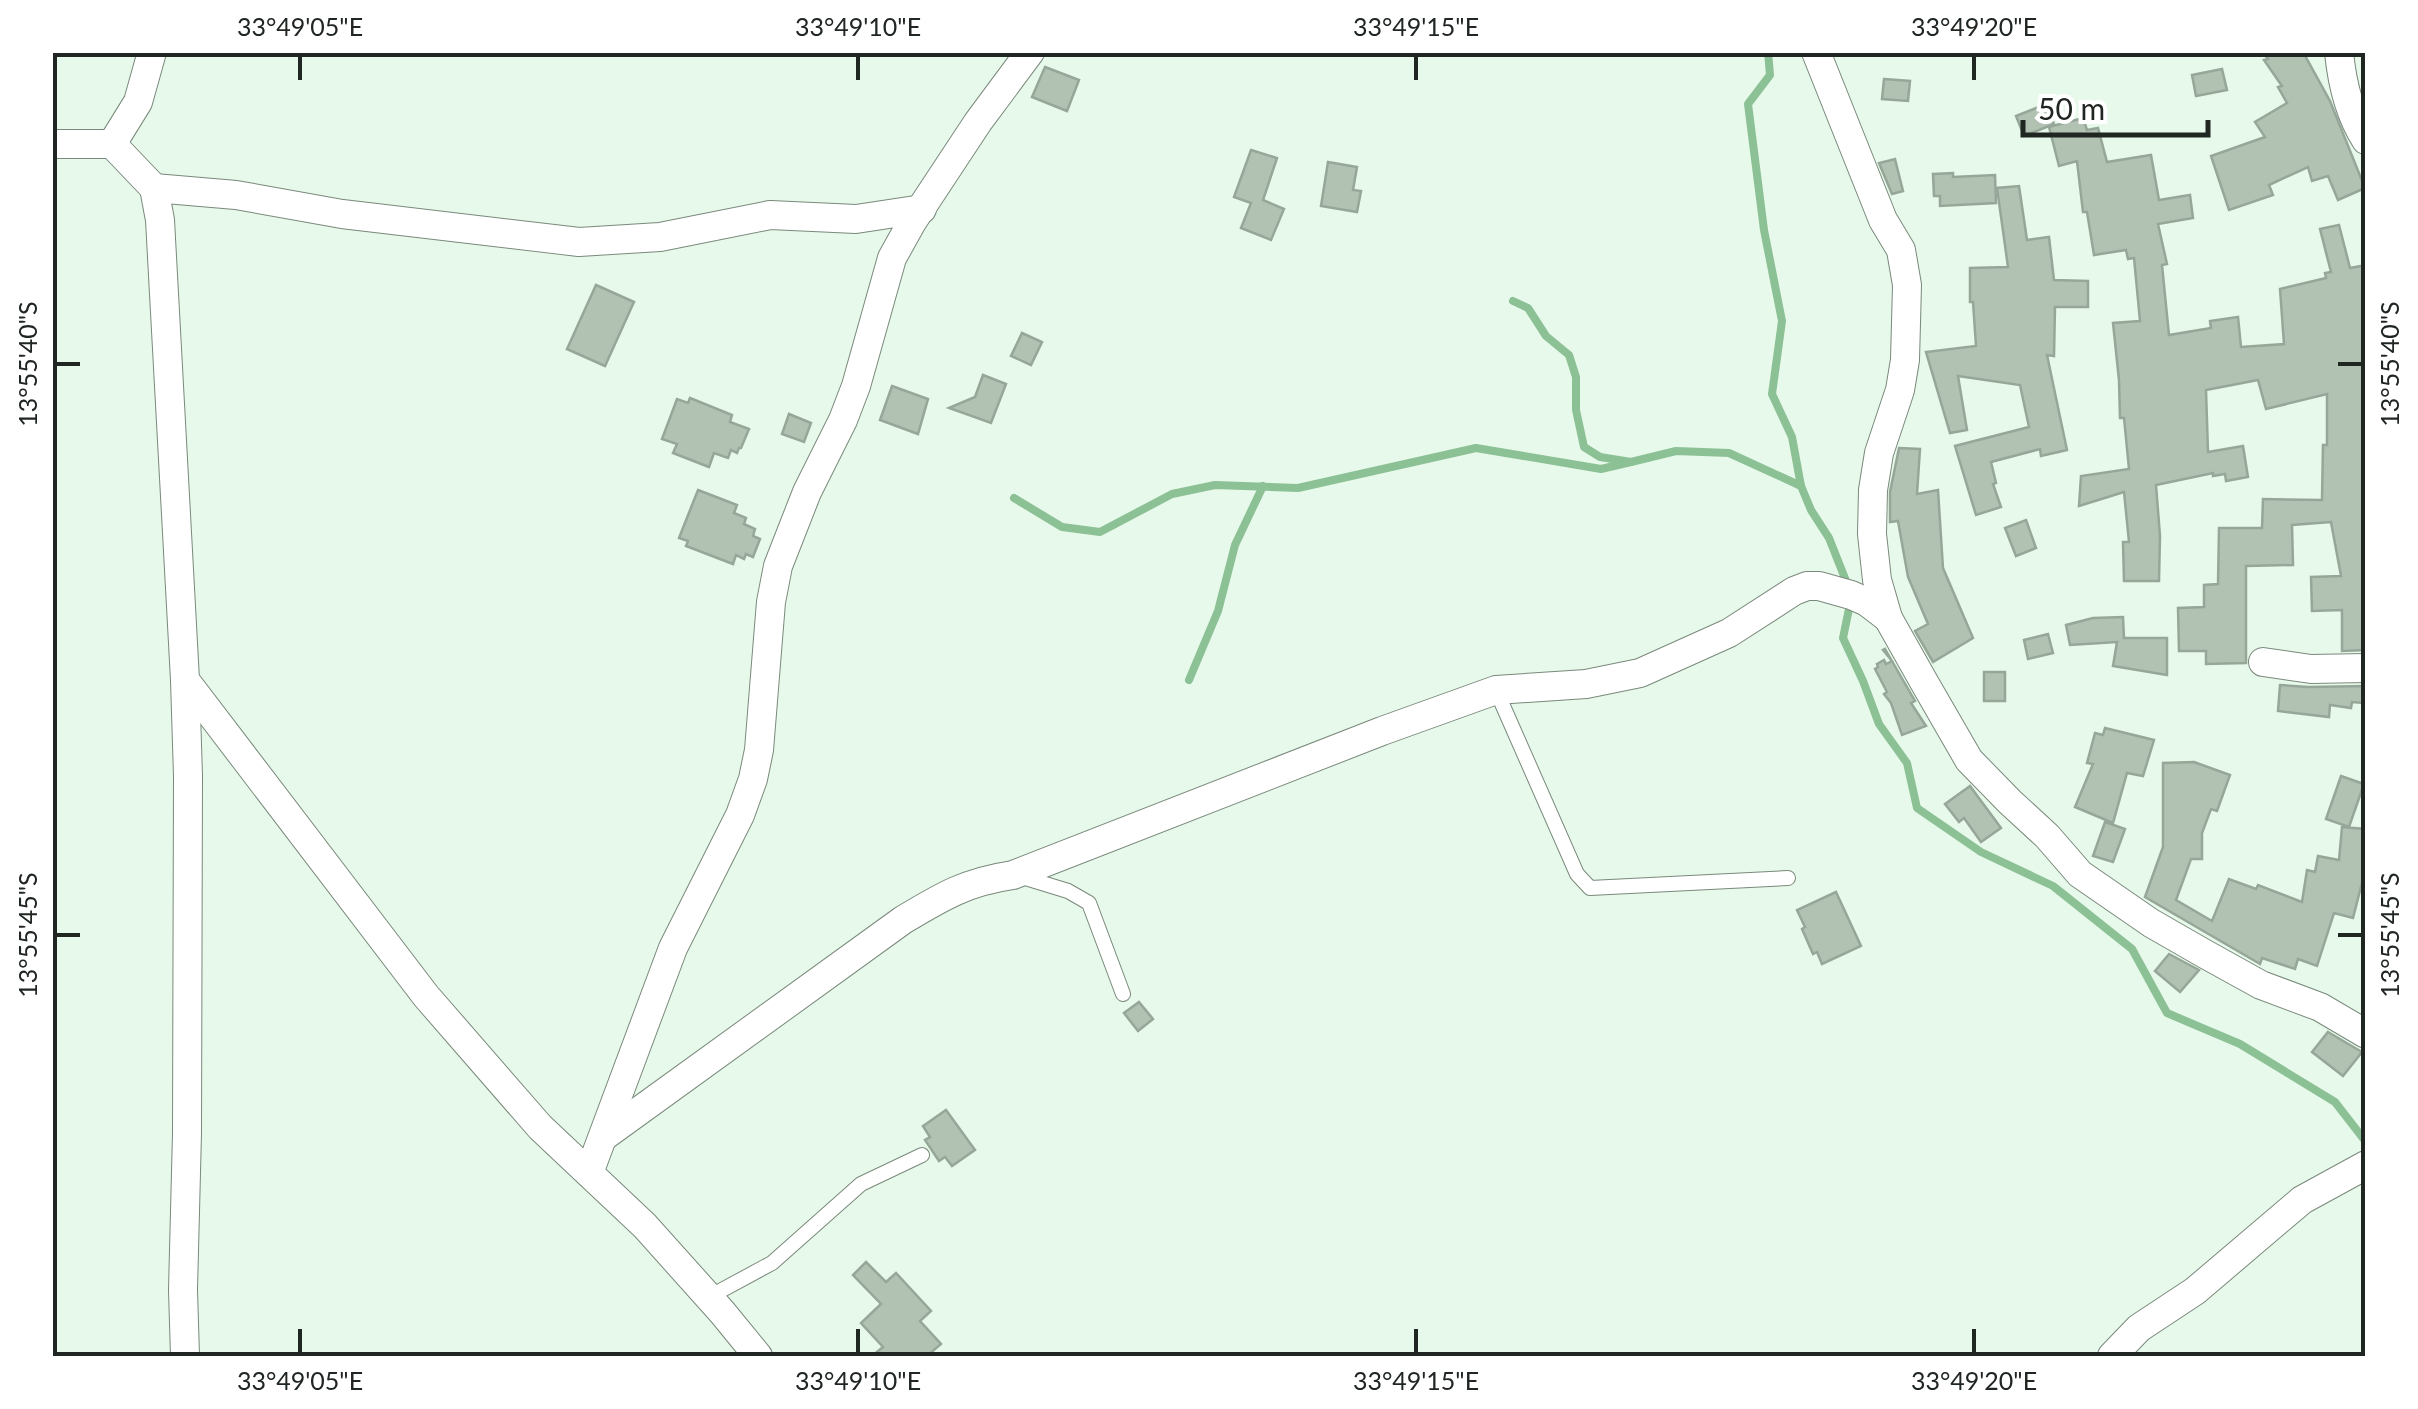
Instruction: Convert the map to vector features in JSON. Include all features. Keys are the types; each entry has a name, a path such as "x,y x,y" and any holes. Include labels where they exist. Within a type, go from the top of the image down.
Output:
{"street":[{"path":"112,144 138,102 152,52"},
{"path":"590,1173 674,948 740,816 754,779 778,566 807,492 850,402 892,258 978,122 1030,52"},
{"path":"1816,52 1883,220 1900,250 1908,285 1900,390 1879,452 1873,490 1875,564 1888,618 1968,760 2047,836 2080,874 2151,923 2219,962 2261,985 2320,1007 2366,1034"},
{"path":"2338,52 2342,84 2366,140"},
{"path":"52,144 112,144 154,188 160,220 185,680 185,1356"},
{"path":"154,188 236,195 342,214 580,242 660,237 770,215 856,219 922,209"},
{"path":"603,1137 903,920 952,891 1014,875 1496,690 1586,684 1640,674 1729,633 1806,586 1851,594 1888,618"},
{"path":"2263,662 2311,668 2366,668"},
{"path":"185,680 419,988 540,1127 645,1226 758,1356"},
{"path":"2112,1356 2139,1328 2195,1291 2302,1200 2366,1165"}],"lane":[{"path":"1496,690 1577,874 1590,888 1788,878"},
{"path":"1014,875 1068,891 1089,904 1123,994"},
{"path":"709,1297 772,1263 861,1184 922,1155"}],"building":[{"path":"2263,52 2303,52 2330,101 2365,188 2338,200 2328,176 2312,181 2308,167 2269,185 2273,195 2229,210 2211,156 2265,137 2255,122 2287,103"},
{"path":"1045,67 1079,80 1067,111 1032,97"},
{"path":"2222,69 2227,90 2196,96 2192,75"},
{"path":"1884,79 1910,81 1908,101 1882,99"},
{"path":"2046,104 2054,124 2024,136 2016,116"},
{"path":"2083,118 2087,130 2098,128 2107,162 2151,155 2159,200 2190,195 2193,218 2158,224 2167,264 2162,265 2169,335 2211,328 2210,321 2238,317 2241,347 2284,344 2280,289 2326,278 2325,273 2331,272 2320,229 2339,225 2350,268 2366,265 2366,650 2342,651 2342,610 2312,611 2311,577 2341,576 2331,522 2292,525 2293,565 2246,566 2246,663 2206,664 2206,651 2179,651 2178,608 2204,607 2204,585 2218,584 2219,528 2262,528 2263,499 2322,500 2327,394 2266,409 2258,380 2206,390 2208,452 2243,446 2248,477 2226,481 2225,474 2213,473 2156,485 2159,581 2124,581 2123,542 2129,542 2124,492 2079,506 2081,476 2129,469 2124,418 2120,418 2113,323 2140,321 2134,258 2128,259 2126,250 2094,255 2087,212 2083,212 2077,161 2059,166 2049,127"},
{"path":"1251,150 1277,158 1263,200 1284,209 1271,240 1241,228 1251,203 1234,197"},
{"path":"1895,159 1903,191 1892,194 1879,163"},
{"path":"1328,162 1357,167 1353,190 1361,191 1357,212 1321,206"},
{"path":"1953,173 1953,177 1995,175 1996,203 1940,206 1940,196 1934,196 1933,174"},
{"path":"2019,186 2027,240 2049,237 2054,280 2088,281 2088,307 2055,307 2054,356 2047,355 2067,450 2041,456 2040,449 1991,462 2001,507 1976,515 1955,446 2029,427 2020,385 1958,376 1967,430 1950,433 1926,352 1976,346 1970,268 2008,267 1997,188"},
{"path":"596,285 634,302 605,366 567,349"},
{"path":"1022,333 1042,342 1031,365 1011,356"},
{"path":"983,375 1006,384 991,423 949,408 975,397"},
{"path":"892,386 928,399 918,434 880,420"},
{"path":"690,398 732,415 730,422 749,429 737,453 731,450 728,458 714,453 709,467 673,453 677,444 662,439 677,399 688,403"},
{"path":"789,414 811,423 804,442 782,434"},
{"path":"1899,448 1920,449 1917,494 1938,490 1943,568 1973,638 1933,662 1915,631 1928,624 1908,577 1898,521 1890,522 1890,492"},
{"path":"698,490 737,505 734,513 746,518 744,524 755,529 753,536 760,539 753,557 746,554 744,559 736,555 733,564 686,546 688,541 679,538"},
{"path":"2026,520 2036,548 2016,556 2005,528"},
{"path":"2123,617 2124,638 2167,638 2167,675 2113,666 2117,642 2070,645 2066,625 2093,618"},
{"path":"2048,634 2053,653 2028,659 2024,640"},
{"path":"1884,660 1886,664 1892,661 1926,726 1902,735 1875,669"},
{"path":"1984,672 2005,672 2005,701 1984,701"},
{"path":"2280,685 2364,686 2363,703 2352,702 2351,708 2330,705 2329,717 2278,711"},
{"path":"2105,728 2154,740 2143,776 2127,773 2113,823 2075,807 2093,764 2087,763 2095,733 2103,735"},
{"path":"2194,762 2230,775 2217,811 2211,809 2202,833 2202,859 2191,859 2176,900 2212,921 2229,879 2302,902 2307,870 2315,872 2318,856 2339,860 2342,827 2366,829 2366,867 2353,918 2334,913 2317,966 2298,959 2295,969 2262,958 2260,964 2145,897 2163,847 2163,763"},
{"path":"2341,776 2364,784 2349,827 2326,819"},
{"path":"1970,786 2001,828 1981,842 1964,818 1959,822 1945,804"},
{"path":"2105,822 2125,829 2113,862 2093,856"},
{"path":"1836,892 1861,946 1822,964 1817,952 1813,954 1797,910"},
{"path":"2169,954 2199,970 2180,992 2155,971"},
{"path":"1139,1002 1153,1019 1138,1031 1124,1013"},
{"path":"2328,1032 2362,1052 2343,1076 2312,1052"},
{"path":"946,1110 975,1150 952,1166 945,1157 939,1161 925,1140 930,1137 923,1126"},
{"path":"866,1262 886,1282 896,1273 931,1311 920,1321 941,1344 927,1356 872,1356 883,1347 861,1323 881,1304 853,1275"}],"waterway":[{"path":"1768,52 1770,75 1748,104 1764,230 1782,321 1772,394 1792,437 1801,486 1829,538 1848,586"},
{"path":"1513,301 1528,308 1546,336 1569,355 1576,377 1576,410 1584,447 1600,457 1631,462 1676,451 1729,453 1801,486"},
{"path":"1014,498 1062,527 1100,532 1172,494 1215,485 1298,488 1476,448 1601,469 1631,462"},
{"path":"1189,680 1218,611 1235,545 1263,486"},
{"path":"1851,599 1843,638 1879,724 1907,763 1917,808 1981,852 2053,886 2132,949 2167,1013 2240,1044 2335,1102 2366,1142"}]}
